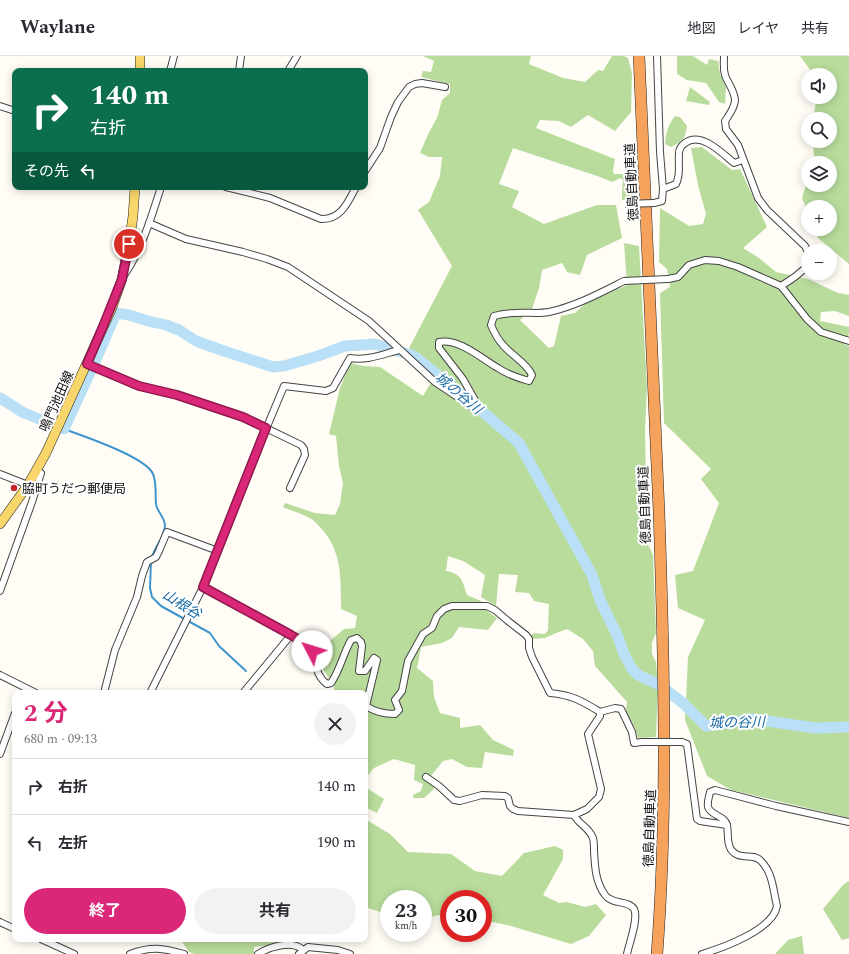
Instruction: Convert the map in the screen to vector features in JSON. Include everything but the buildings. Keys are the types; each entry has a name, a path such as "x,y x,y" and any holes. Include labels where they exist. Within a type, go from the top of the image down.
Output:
{"highway":[{"name":"徳島自動車道","path":"639,56 656,428 664,658 663,816 657,954"}],"main road":[{"path":"140,56 140,68"},
{"name":"鳴門池田線","path":"0,524 28,486 36,472 87,364 104,324 122,279 129,244 135,190"}],"street":[{"path":"171,68 174,56"},
{"path":"239,68 241,56"},
{"path":"290,68 297,56"},
{"path":"625,204 654,203 662,201 663,189 660,152 657,56"},
{"path":"724,56 723,66 725,76 732,88 735,101 733,110 725,121 726,129 738,145 758,198 767,210 803,244"},
{"path":"368,166 380,148 398,102 409,87 422,83 445,88"},
{"path":"0,106 12,110"},
{"path":"663,189 676,184 680,177 679,152 681,146 689,140 699,140 711,144 734,163 743,160"},
{"path":"122,279 135,256 149,223 160,190"},
{"path":"240,190 259,194 321,219 329,219 337,216 342,211 353,190"},
{"path":"149,223 186,239 243,252 288,267 369,321 435,382 471,406 477,404 463,379 439,348 439,342 444,341 463,346 499,369 519,379 529,381 532,375 528,367 503,345 490,325 494,316 516,313 549,312 577,304 624,281 668,279 678,277 689,265 705,260 719,261 738,266 781,286 807,318 821,332 849,342"},
{"path":"781,286 801,273"},
{"path":"152,690 203,587 248,472 284,386 326,391 333,388 350,358 357,360 370,358 399,350"},
{"path":"87,364 139,386 177,395 243,417 301,445 304,449 305,455 290,488"},
{"path":"0,591 41,473 36,472"},
{"path":"0,474 28,486"},
{"path":"105,690 115,650 137,597 147,562 156,557 167,532 218,550"},
{"path":"203,587 308,645 312,651 317,674 327,684 331,683 335,677 351,640 357,638 361,642 362,646 359,671 365,670 374,658 377,660 368,698"},
{"path":"368,707 377,712 395,714 399,710 395,700 402,691 408,661 423,634 432,628 437,616 444,609 452,606 487,606 495,610 529,639 529,648 532,657 550,694 575,697 600,712 615,708 621,709 632,732 634,742 682,742 687,744 697,819 700,821 727,825"},
{"path":"245,690 291,635"},
{"path":"0,675 24,690"},
{"path":"426,777 439,786 454,800 460,801 482,795 505,796 508,798 510,806 518,811 574,815 587,810 599,797 601,789 588,734 600,716 600,712"},
{"path":"0,754 12,721"},
{"path":"702,954 751,935 759,929 776,911 777,906 771,876 762,861 757,857 738,855 728,843 727,825 720,816 711,812 708,807 710,792 715,790 776,806 849,822"},
{"path":"574,815 576,819 588,828 593,839 595,871 601,889 606,897 614,901 629,904 634,908 636,917 627,954"},
{"path":"0,922 12,928"},
{"path":"48,942 74,954"},
{"path":"258,954 271,948 291,944 298,946 301,953 308,947 338,950 350,954"},
{"path":"130,954 147,949 159,948 184,954"}],"green space":[{"path":"423,56 531,56 529,64 563,78 585,82 598,70 603,71 612,56 624,56 628,58 632,73 631,112 615,131 588,115 571,127 559,121 540,120 536,128 615,159 614,174 626,174 635,177 635,199 622,200 623,180 620,178 612,182 513,148 499,184 519,191 512,207 544,224 597,205 616,205 622,238 587,255 580,275 567,272 562,263 542,270 539,288 532,309 520,320 549,348 554,346 561,316 575,313 585,304 627,285 624,243 639,246 647,388 645,430 647,542 653,555 656,633 652,643 652,654 656,662 658,688 656,737 638,738 635,728 626,712 627,702 595,666 593,651 583,639 567,629 545,638 532,639 531,635 534,633 545,634 548,630 549,604 534,601 529,593 515,592 518,575 499,574 496,606 481,597 485,575 463,561 448,556 446,571 451,572 461,578 467,595 481,601 486,610 497,618 488,630 459,627 452,638 442,643 421,647 417,668 433,681 434,697 440,713 460,718 460,728 480,725 493,740 514,750 513,756 485,752 482,768 467,767 452,759 443,761 431,776 434,789 424,798 413,798 413,795 421,791 423,784 414,780 415,765 394,759 374,768 368,775 368,690 334,690 334,686 323,669 325,645 344,629 355,628 357,616 341,609 340,572 335,551 330,540 314,521 304,515 283,507 285,503 315,513 335,515 340,504 343,483 339,466 336,436 329,434 340,388 350,363 380,367 423,396 437,372 409,348 452,266 418,210 429,202 440,176 442,157 429,157 420,153 437,118 442,100 450,93 450,84 421,77 423,71 431,72 434,61"},
{"path":"677,56 693,56 707,65 709,59 718,61 720,74 726,87 725,104 719,102 706,83 687,80 677,74"},
{"path":"800,56 849,56 849,264 837,254 837,244 825,244 817,236 837,236 837,200 803,200 802,198 804,192 837,192 837,156 814,156 813,148 837,148 837,112 814,112 816,104 837,104 837,68 809,68"},
{"path":"690,87 710,102 709,105 686,101"},
{"path":"675,116 680,117 687,126 683,139 671,147 665,144 665,140 669,126"},
{"path":"702,147 732,170 740,169 767,227 743,248 759,258 776,272 801,277 801,280 810,280 838,293 849,295 849,316 835,311 821,312 820,321 849,327 849,334 844,344 849,346 849,818 731,790 707,776 685,720 688,657 705,620 678,608 675,575 693,571 719,503 701,479 711,469 664,423 660,293 670,287 667,269 659,262 660,208 689,226 703,224 706,214 698,185 691,148"},
{"path":"368,789 384,799 377,813 368,808"},
{"path":"368,821 390,834 408,852 451,854 475,871 502,876 524,853 555,846 563,850 563,859 543,895 559,903 567,902 585,907 596,904 606,915 589,936 571,944 492,922 492,890 440,890 439,915 432,917 432,890 380,890 380,912 368,908"},
{"path":"849,881 849,938 842,940 823,909 843,885"},
{"path":"802,936 804,954 775,954 788,940"},
{"path":"182,942 298,942 254,947 254,954 194,954 189,952"}],"waterway":[{"name":"城の谷川","path":"0,398 22,412 64,429 116,313 166,325 179,330 196,341 273,367 284,366 345,346 375,344 414,356 463,395 519,443 592,575 600,600 618,637 624,654 632,669 638,675 658,684 683,703 706,726 752,719 816,728 849,727"},
{"name":"山根谷","path":"64,429 127,454 148,467 153,474 156,504 164,520 165,526 163,534 152,557"},
{"name":"山根谷","path":"151,561 150,588 152,597 161,606 210,633 219,646 246,671"}],"place":[{"name":"脇町うだつ郵便局","path":"14,488"}],"route":[{"path":"129,244 122,279 87,364 139,386 177,395 243,417 266,428 203,587 291,635 308,645 312,651"}]}
